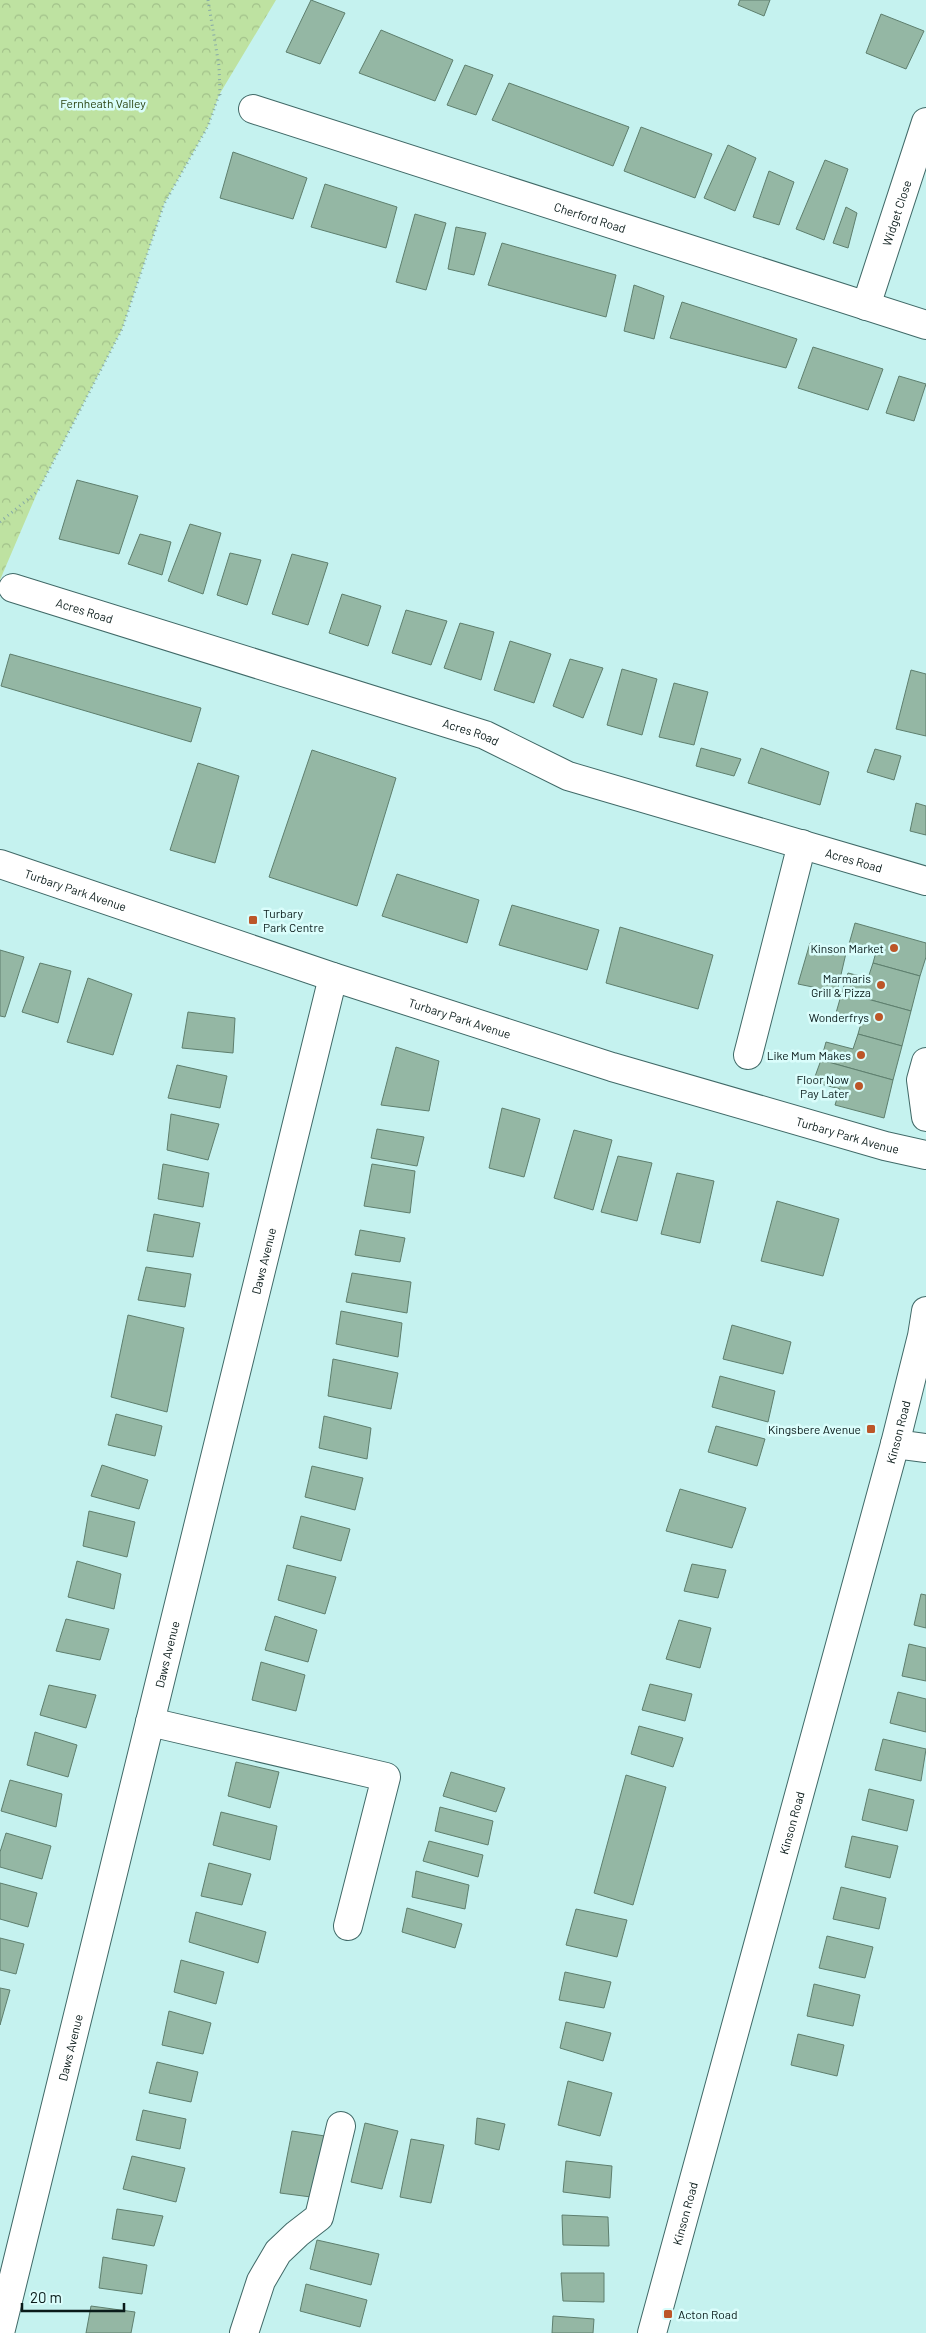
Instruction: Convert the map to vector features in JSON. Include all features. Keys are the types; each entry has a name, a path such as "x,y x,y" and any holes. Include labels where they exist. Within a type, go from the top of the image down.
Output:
{"street":[{"name":"Cherford Road","path":"253,109 926,325"},
{"name":"Widget Close","path":"866,306 926,122"},
{"name":"Acres Road","path":"13,588 485,734 568,776 926,881"},
{"path":"748,1055 802,844"},
{"name":"Turbary Park Avenue","path":"0,864 333,977 612,1067 885,1146 926,1155"},
{"name":"Daws Avenue","path":"0,2333 333,977"},
{"path":"926,1062 921,1080 926,1117"},
{"name":"Kinson Road","path":"652,2333 895,1444 922,1336 926,1311"},
{"path":"895,1444 926,1448"},
{"path":"150,1722 386,1777 348,1926"},
{"path":"244,2333 261,2282 278,2252 296,2234 319,2216 341,2126"}],"path":[{"path":"0,522 38,491 122,329 164,204 208,126 219,95 219,66 208,0"},
{"path":"219,95 253,109"}],"green space":[{"name":"Fernheath Valley","path":"0,0 276,0 219,95 208,126 164,204 122,329 38,491 0,580"}],"building":[{"path":"311,0 345,13 320,64 286,52"},
{"path":"740,0 770,0 764,16 738,5"},
{"path":"881,14 924,31 906,69 866,53"},
{"path":"381,30 453,60 435,101 359,73"},
{"path":"465,65 493,75 476,115 447,105"},
{"path":"509,83 629,127 613,166 492,120"},
{"path":"641,127 712,154 695,198 624,171"},
{"path":"728,145 756,158 735,211 704,198"},
{"path":"233,152 307,178 293,219 220,198"},
{"path":"825,160 848,169 824,240 796,229"},
{"path":"769,171 794,182 779,225 753,217"},
{"path":"325,184 397,207 386,248 311,227"},
{"path":"846,207 857,213 848,248 833,243"},
{"path":"415,214 446,223 426,290 396,282"},
{"path":"456,227 486,233 474,275 448,269"},
{"path":"502,243 616,275 606,317 488,285"},
{"path":"634,285 664,296 654,339 624,331"},
{"path":"682,302 797,339 786,368 670,338"},
{"path":"813,347 883,369 868,410 798,388"},
{"path":"899,376 926,384 914,421 886,413"},
{"path":"77,480 138,496 119,554 59,539"},
{"path":"190,524 221,533 203,594 168,581"},
{"path":"140,534 171,542 162,575 128,564"},
{"path":"230,553 261,560 247,605 217,595"},
{"path":"292,554 328,563 308,625 272,614"},
{"path":"342,594 381,606 368,646 329,633"},
{"path":"406,610 447,621 431,665 392,653"},
{"path":"460,623 494,632 481,680 444,668"},
{"path":"510,641 551,654 534,703 494,690"},
{"path":"10,654 201,708 191,742 1,686"},
{"path":"570,659 603,668 583,718 553,706"},
{"path":"622,669 657,679 642,735 607,725"},
{"path":"911,670 926,674 926,736 896,729"},
{"path":"674,683 708,692 694,745 659,737"},
{"path":"701,748 741,759 734,776 696,766"},
{"path":"761,748 829,772 820,805 748,783"},
{"path":"875,749 901,756 894,780 867,772"},
{"path":"312,750 396,778 357,906 269,877"},
{"path":"198,763 239,776 215,863 170,850"},
{"path":"916,803 926,806 926,835 910,831"},
{"path":"397,874 479,900 467,943 382,916"},
{"path":"512,905 599,930 587,970 499,945"},
{"name":"Kinson Market","path":"855,923 926,943 926,957 920,976 873,963 876,952 849,944"},
{"path":"620,927 713,955 698,1009 606,983"},
{"path":"810,943 846,953 837,992 798,984"},
{"path":"0,950 24,957 5,1017 0,1016"},
{"path":"40,963 71,971 58,1023 22,1012"},
{"name":"Marmaris Grill & Pizza","path":"873,963 920,976 911,1011 842,992 848,973 868,978"},
{"path":"88,978 132,994 113,1055 67,1042"},
{"name":"Wonderfrys","path":"842,992 911,1011 902,1046 858,1034 862,1020 836,1013"},
{"path":"188,1012 235,1018 233,1053 182,1048"},
{"name":"Like Mum Makes","path":"858,1034 902,1046 893,1080 821,1060 826,1042 853,1049"},
{"path":"396,1047 439,1061 429,1111 381,1105"},
{"name":"Floor Now Pay Later","path":"821,1060 893,1080 884,1118 835,1105 840,1089 813,1082"},
{"path":"177,1065 227,1076 220,1108 168,1098"},
{"path":"502,1108 540,1119 524,1177 489,1168"},
{"path":"171,1114 219,1124 208,1160 167,1150"},
{"path":"377,1129 424,1137 417,1166 371,1158"},
{"path":"574,1130 612,1140 593,1210 554,1198"},
{"path":"618,1156 652,1163 637,1221 601,1212"},
{"path":"163,1164 209,1173 203,1207 158,1199"},
{"path":"372,1164 415,1171 410,1213 364,1206"},
{"path":"677,1173 714,1181 700,1243 661,1234"},
{"path":"777,1201 839,1219 823,1276 761,1261"},
{"path":"154,1214 200,1223 193,1257 147,1251"},
{"path":"360,1230 405,1238 400,1262 355,1255"},
{"path":"146,1267 191,1274 185,1307 138,1300"},
{"path":"352,1273 411,1282 407,1313 346,1302"},
{"path":"341,1311 402,1323 398,1357 336,1344"},
{"path":"128,1315 184,1328 167,1412 111,1397"},
{"path":"732,1325 791,1342 783,1374 723,1359"},
{"path":"333,1359 398,1373 391,1409 328,1396"},
{"path":"720,1376 775,1391 768,1422 712,1407"},
{"path":"116,1414 162,1426 155,1456 108,1445"},
{"path":"324,1416 371,1428 367,1459 319,1448"},
{"path":"716,1426 765,1439 757,1466 708,1452"},
{"path":"102,1465 148,1480 139,1509 91,1496"},
{"path":"312,1466 363,1478 355,1510 305,1497"},
{"path":"680,1489 746,1508 732,1548 666,1531"},
{"path":"89,1511 135,1522 127,1557 83,1546"},
{"path":"301,1516 350,1529 341,1561 293,1548"},
{"path":"77,1561 121,1574 114,1609 68,1597"},
{"path":"692,1564 726,1570 718,1598 684,1591"},
{"path":"287,1565 336,1577 325,1614 278,1600"},
{"path":"921,1594 926,1595 926,1628 914,1625"},
{"path":"275,1616 317,1630 308,1662 265,1650"},
{"path":"66,1619 109,1629 100,1660 56,1651"},
{"path":"679,1620 711,1628 700,1668 666,1659"},
{"path":"909,1644 926,1648 926,1681 902,1676"},
{"path":"261,1662 305,1675 296,1711 252,1700"},
{"path":"650,1684 692,1694 685,1721 642,1710"},
{"path":"49,1685 96,1695 86,1728 40,1715"},
{"path":"898,1692 926,1699 926,1732 890,1723"},
{"path":"639,1726 683,1738 673,1767 631,1754"},
{"path":"35,1732 77,1745 68,1777 27,1765"},
{"path":"883,1739 926,1749 921,1781 875,1770"},
{"path":"236,1762 279,1772 270,1808 228,1796"},
{"path":"451,1772 505,1788 496,1812 443,1796"},
{"path":"626,1775 666,1787 633,1905 594,1893"},
{"path":"10,1780 62,1794 56,1827 1,1811"},
{"path":"869,1789 914,1800 907,1831 862,1820"},
{"path":"440,1807 493,1821 488,1845 435,1831"},
{"path":"221,1812 277,1826 270,1860 213,1845"},
{"path":"6,1833 51,1846 42,1879 0,1867 0,1852"},
{"path":"852,1836 898,1846 890,1878 845,1867"},
{"path":"429,1841 483,1855 478,1877 423,1861"},
{"path":"209,1863 251,1874 242,1905 201,1896"},
{"path":"416,1871 469,1885 465,1909 412,1897"},
{"path":"0,1883 37,1893 28,1927 0,1919"},
{"path":"841,1887 886,1898 879,1929 833,1919"},
{"path":"407,1908 462,1924 455,1948 402,1932"},
{"path":"576,1909 627,1920 617,1957 566,1945"},
{"path":"196,1912 266,1932 258,1963 189,1942"},
{"path":"827,1936 873,1947 865,1978 819,1968"},
{"path":"0,1938 24,1944 16,1974 0,1970"},
{"path":"181,1960 224,1972 216,2004 174,1992"},
{"path":"565,1972 611,1982 604,2008 559,2000"},
{"path":"814,1984 860,1995 853,2026 807,2016"},
{"path":"0,1988 10,1990 0,2025"},
{"path":"169,2011 211,2023 203,2054 162,2045"},
{"path":"566,2022 611,2033 603,2061 560,2048"},
{"path":"798,2034 844,2045 837,2076 791,2065"},
{"path":"157,2062 198,2072 191,2102 149,2093"},
{"path":"568,2081 612,2093 600,2136 558,2125"},
{"path":"143,2110 186,2119 180,2149 136,2140"},
{"path":"477,2118 505,2124 499,2150 475,2144"},
{"path":"365,2123 398,2131 382,2189 351,2182"},
{"path":"292,2131 325,2136 311,2197 280,2193"},
{"path":"411,2139 444,2145 431,2203 400,2197"},
{"path":"132,2156 185,2168 176,2202 123,2189"},
{"path":"566,2161 612,2166 610,2198 563,2192"},
{"path":"117,2209 163,2216 154,2246 112,2239"},
{"path":"562,2215 608,2217 609,2246 563,2245"},
{"path":"317,2240 379,2254 371,2285 310,2269"},
{"path":"103,2257 147,2265 142,2294 99,2288"},
{"path":"561,2273 604,2273 604,2302 563,2301"},
{"path":"306,2284 367,2300 360,2327 300,2311"},
{"path":"91,2306 135,2312 131,2333 86,2333"},
{"path":"553,2316 594,2319 593,2333 552,2333"}],"place":[{"name":"Turbary Park Centre","path":"253,920"},
{"name":"Kinson Market","path":"894,948"},
{"name":"Marmaris Grill & Pizza","path":"881,985"},
{"name":"Wonderfrys","path":"879,1017"},
{"name":"Like Mum Makes","path":"861,1055"},
{"name":"Floor Now Pay Later","path":"859,1086"},
{"name":"Kingsbere Avenue","path":"871,1429"},
{"name":"Acton Road","path":"668,2314"}]}
